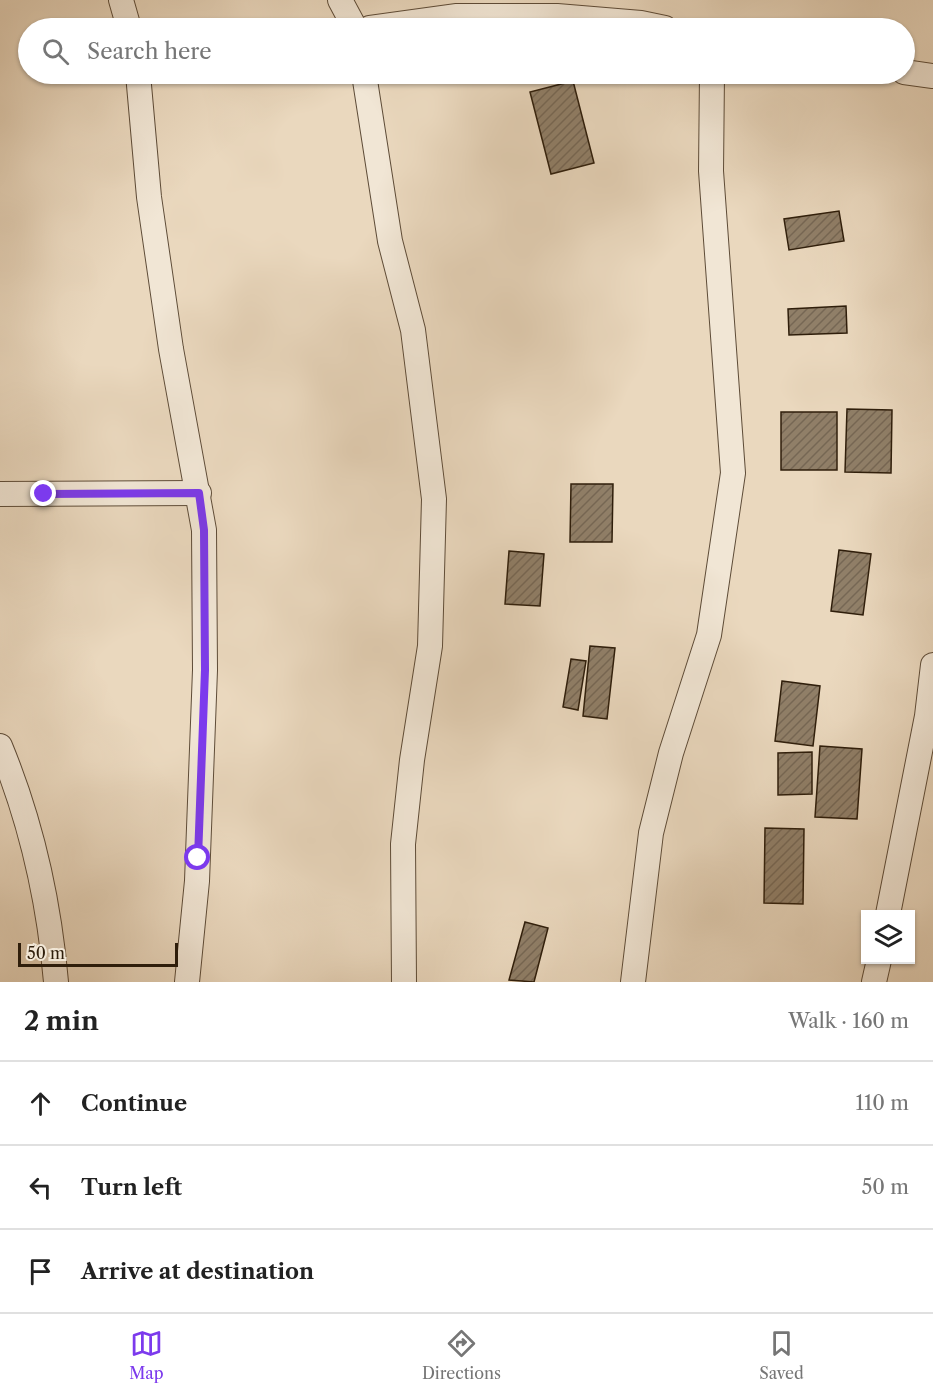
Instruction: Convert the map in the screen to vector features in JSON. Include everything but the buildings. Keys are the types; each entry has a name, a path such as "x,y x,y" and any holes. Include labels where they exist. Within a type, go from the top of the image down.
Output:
{"street":[{"path":"121,0 126,18"},
{"path":"340,0 350,18"},
{"path":"442,18 457,16 581,18"},
{"path":"915,74 933,76"},
{"path":"139,84 148,197 171,349 204,530 205,670 197,881 187,982"},
{"path":"366,84 390,241 413,330 434,499 430,646 412,760 403,844 404,982"},
{"path":"633,982 651,833 671,753 709,635 733,473 711,171 712,84"},
{"path":"0,494 199,493"},
{"path":"889,910 930,716 933,664"},
{"path":"0,746 33,847 51,923 56,982"},
{"path":"874,982 878,964"}],"route":[{"path":"44,494 199,493 204,530 205,670 198,858"}]}
